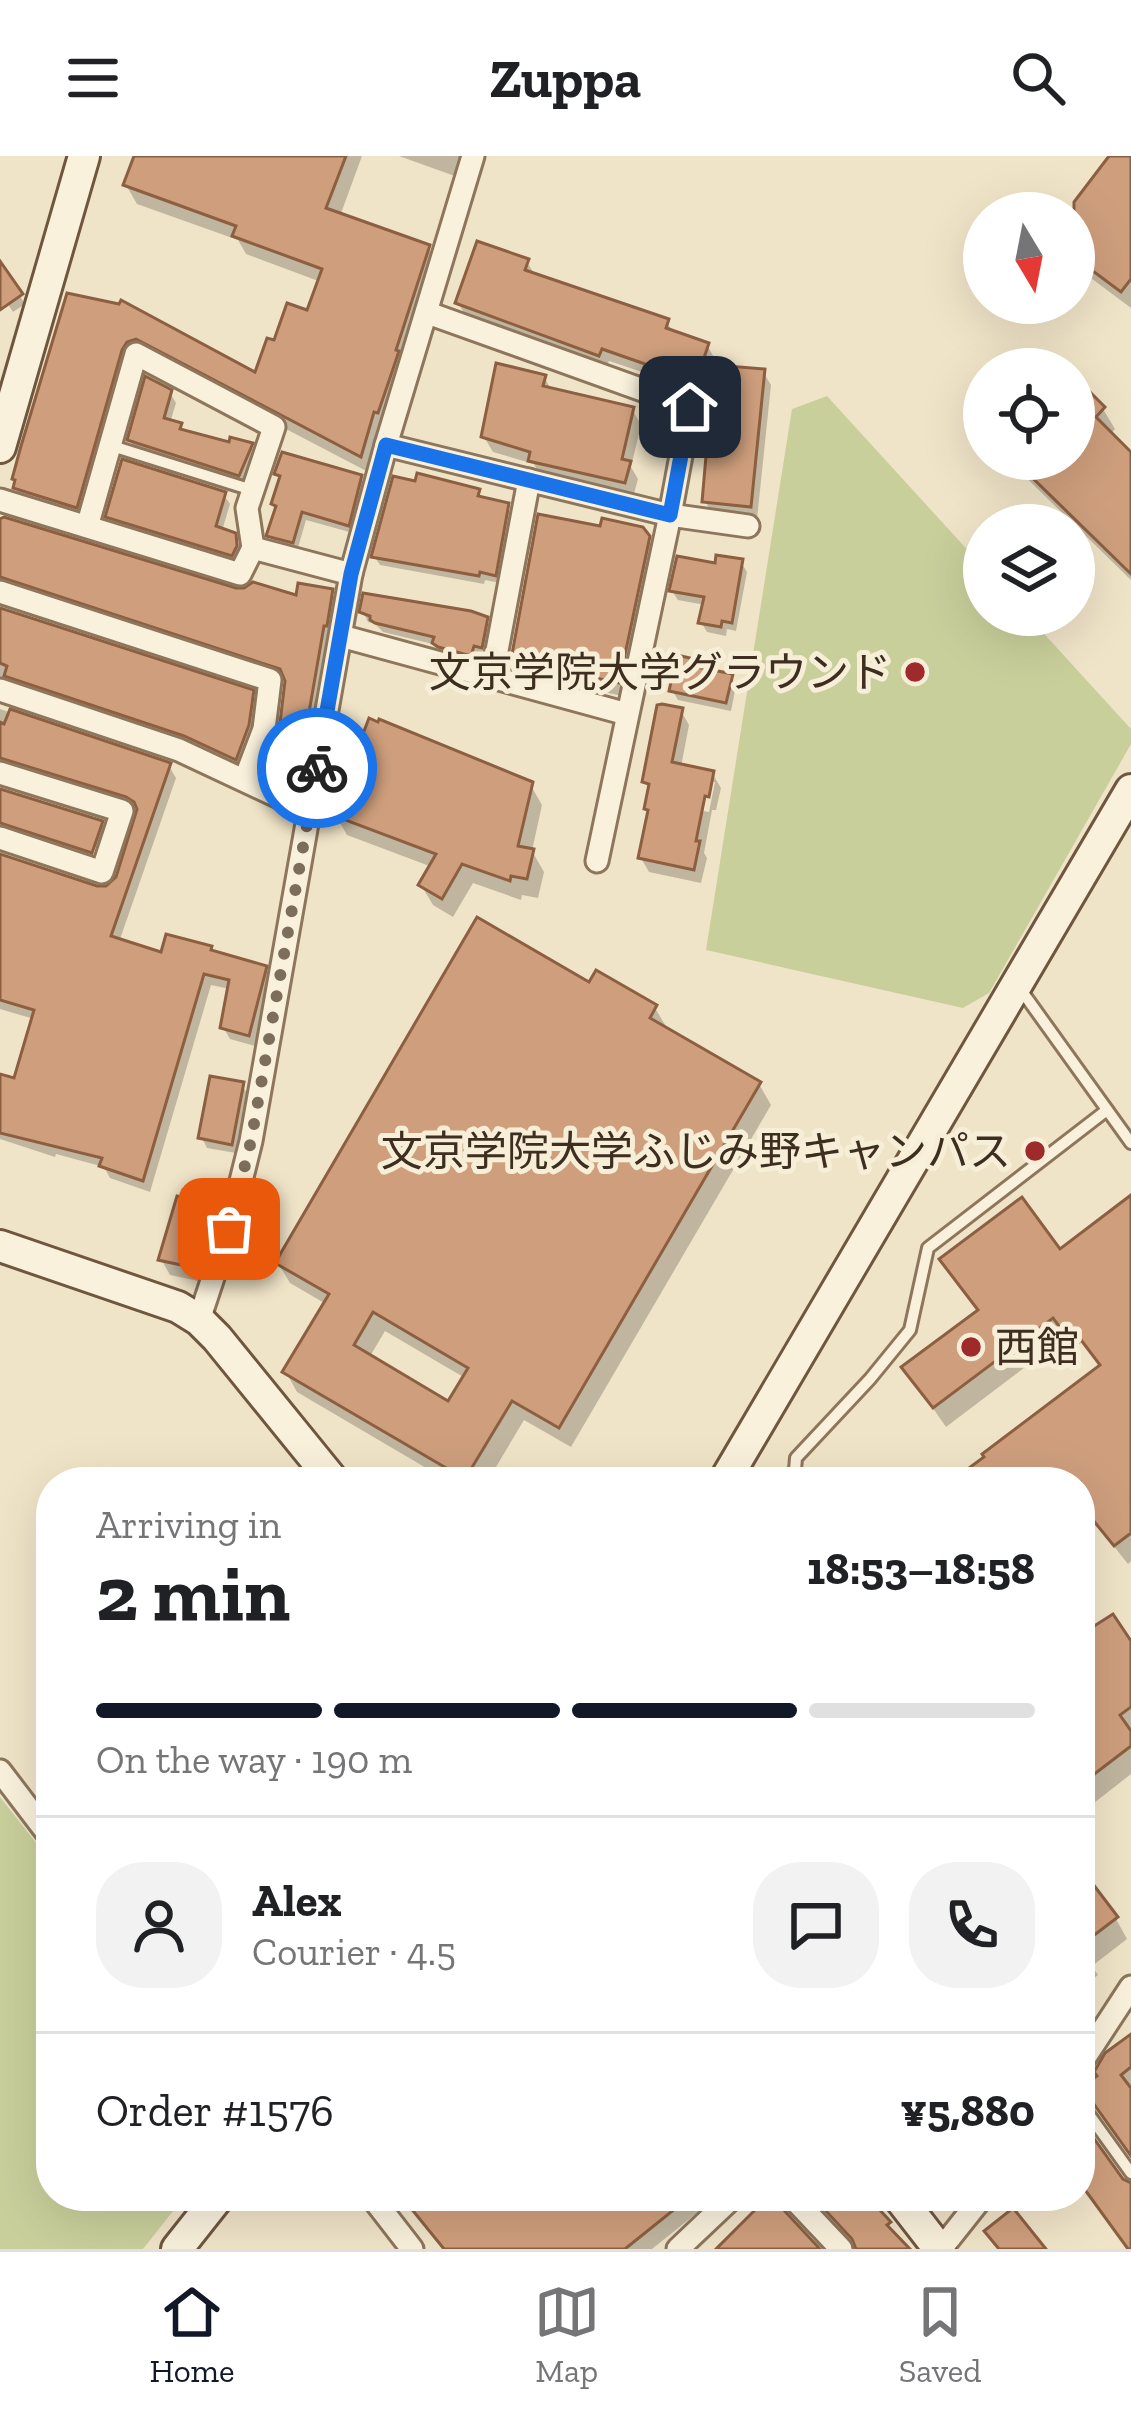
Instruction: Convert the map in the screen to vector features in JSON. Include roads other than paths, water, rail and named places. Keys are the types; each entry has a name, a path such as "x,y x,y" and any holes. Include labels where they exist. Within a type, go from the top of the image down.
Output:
{"street":[{"path":"0,447 84,156"},
{"path":"199,1320 251,1141 351,574 473,156"},
{"path":"428,313 690,407 597,861"},
{"path":"0,500 87,527 240,574 253,548 248,508 252,490 274,427 136,354 87,527"},
{"path":"386,445 670,515 748,526"},
{"path":"492,677 530,480"},
{"path":"253,548 351,574"},
{"path":"0,592 270,680 264,729 245,779"},
{"path":"341,636 627,714"},
{"path":"0,690 179,750 309,812"},
{"path":"0,773 122,811 102,872 0,838"},
{"path":"733,1467 1131,790"},
{"path":"0,1246 178,1307 199,1320 322,1467"},
{"path":"0,1771 36,1818"},
{"path":"1095,2043 1129,1994"},
{"path":"177,2249 207,2211"},
{"path":"383,2211 412,2249"},
{"path":"678,2249 718,2211"},
{"path":"804,2211 841,2249"},
{"path":"910,2211 940,2249 971,2211"}],"lane":[{"path":"109,446 252,490"},
{"path":"1017,984 1131,1143"},
{"path":"795,1467 796,1458 910,1330 928,1248 1107,1110"},
{"path":"1095,2123 1131,2173"}],"place":[{"name":"文京学院大学グラウンド","path":"915,672"},
{"name":"文京学院大学ふじみ野キャンパス","path":"1035,1151"},
{"name":"西館","path":"971,1347"}]}
